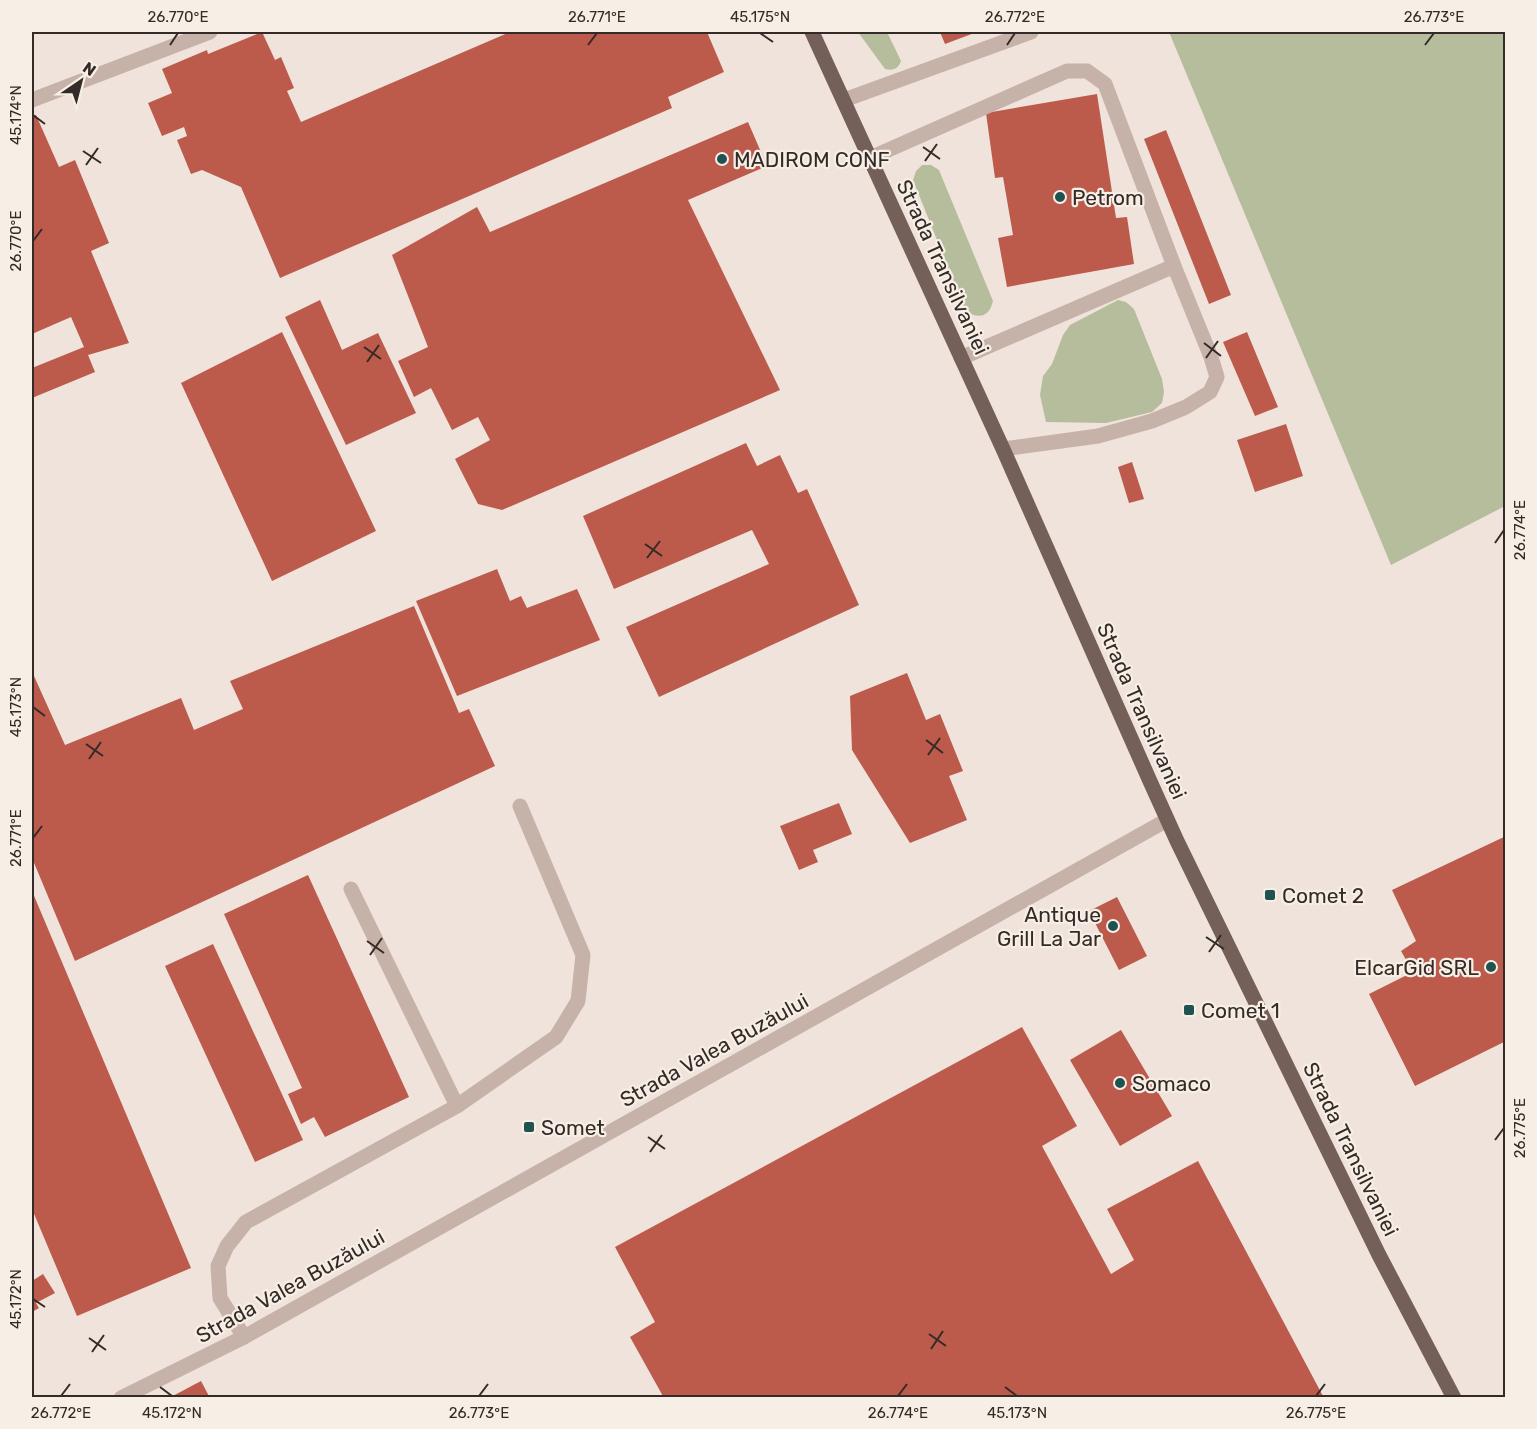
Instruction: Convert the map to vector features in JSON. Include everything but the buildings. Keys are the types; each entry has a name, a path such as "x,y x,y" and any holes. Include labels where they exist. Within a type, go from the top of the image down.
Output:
{"main road":[{"name":"Strada Transilvaniei","path":"812,32 1003,449 1167,820 1379,1255 1454,1398"}],"street":[{"path":"32,100 210,32"},
{"path":"844,100 1031,32"},
{"path":"870,158 1066,71 1087,71 1105,84 1217,377 1210,392 1186,407 1152,421 1098,435 1003,449"},
{"path":"961,358 1174,266"},
{"path":"244,1337 220,1298 218,1266 227,1245 246,1222 457,1106 556,1037 578,1001 583,955 520,806"},
{"name":"Strada Valea Buzăului","path":"121,1398 244,1337 1167,820"},
{"path":"351,889 457,1106"}],"green space":[{"path":"858,32 887,32 901,61 897,68 885,69"},
{"path":"1169,32 1505,32 1505,506 1391,565"},
{"path":"922,165 931,165 939,170 993,301 989,310 983,315 966,312 913,180 916,171"},
{"path":"1118,300 1126,302 1134,309 1162,379 1164,392 1162,403 1152,412 1106,423 1046,422 1040,395 1043,376 1052,364 1063,335 1070,325"}],"place":[{"name":"MADIROM CONF","path":"722,159"},
{"name":"Petrom","path":"1060,197"},
{"name":"Comet 2","path":"1270,895"},
{"name":"Antique Grill La Jar","path":"1113,926"},
{"name":"ElcarGid SRL","path":"1491,967"},
{"name":"Comet 1","path":"1189,1010"},
{"name":"Somaco","path":"1120,1083"},
{"name":"Somet","path":"529,1127"}]}
